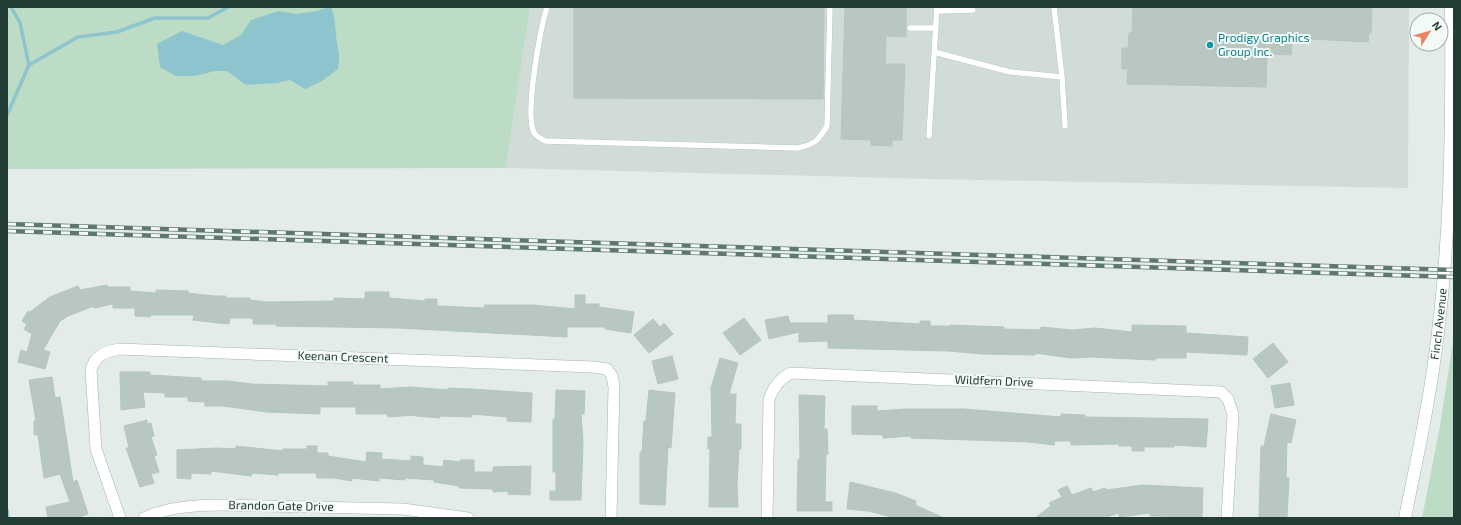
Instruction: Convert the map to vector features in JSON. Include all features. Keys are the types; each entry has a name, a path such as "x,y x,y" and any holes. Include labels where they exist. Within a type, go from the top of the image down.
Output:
{"main road":[{"name":"Finch Avenue","path":"1405,518 1434,363 1443,281 1451,155 1451,7"}],"street":[{"name":"Keenan Crescent","path":"120,518 96,449 90,370 93,362 100,355 105,352 119,349 593,366 607,369 612,376 614,387 611,518"},
{"name":"Wildfern Drive","path":"767,518 770,399 773,388 782,378 791,373 1221,392 1228,399 1233,414 1227,518"},
{"name":"Brandon Gate Drive","path":"144,518 153,514 199,505 402,513 468,518"}],"lane":[{"path":"547,7 535,62 531,120 535,134 545,141 798,148 811,145 820,138 827,126 830,7"},
{"path":"1054,7 1062,77 1065,126"},
{"path":"929,136 937,9 973,10"},
{"path":"910,28 936,28"},
{"path":"934,52 1010,72 1062,77"}],"shaded area":[{"path":"530,7 1409,7 1408,188 932,179 506,168"}],"green space":[{"path":"7,7 530,7 506,168 7,169"},
{"path":"1454,335 1454,518 1422,518 1440,426"}],"water":[{"path":"331,7 335,21 336,40 339,55 338,69 322,81 305,89 290,80 277,83 246,85 227,71 215,71 195,76 176,76 160,67 157,44 182,31 223,45 241,35 251,20 279,11 296,14 317,11"}],"building":[{"path":"574,7 824,7 823,99 574,98"},
{"path":"845,7 906,7 906,37 886,36 885,64 905,64 902,140 892,140 892,146 871,145 871,140 841,139"},
{"name":"Prodigy Graphics Group Inc.","path":"1133,7 1372,7 1371,33 1369,33 1368,42 1292,38 1291,55 1267,54 1266,87 1127,84 1128,69 1122,69 1122,48 1128,48 1129,33 1132,33"},
{"path":"107,285 108,287 130,287 130,291 156,293 156,290 188,291 188,293 226,296 225,298 250,298 250,300 268,302 334,301 334,298 365,299 365,292 389,292 389,298 425,301 425,299 437,299 437,306 484,308 485,305 533,305 575,309 575,295 585,295 585,304 599,304 599,307 634,312 631,333 605,329 605,327 567,327 567,337 398,328 276,326 276,324 253,324 253,318 230,318 229,324 193,320 194,315 151,315 150,317 135,316 135,308 113,308 113,304 94,308 94,306 68,316 60,321 43,350 50,352 45,369 18,362 21,350 27,352 32,334 24,329 27,324 22,321 28,311 30,312 50,297 78,286 80,290"},
{"path":"828,315 854,315 853,320 920,324 920,321 930,321 930,326 950,325 1004,327 1004,329 1041,330 1041,327 1072,330 1095,328 1132,332 1132,325 1186,326 1186,333 1248,337 1247,355 1186,352 1186,358 1155,358 1155,360 1091,357 1071,358 1035,353 1035,355 983,354 948,351 828,348 828,341 799,342 799,332 769,339 765,320 788,316 790,323 828,323"},
{"path":"744,318 761,340 740,355 723,333"},
{"path":"653,319 660,327 664,323 673,334 649,353 634,335"},
{"path":"1273,343 1288,362 1268,378 1253,359"},
{"path":"672,356 678,379 658,384 652,361"},
{"path":"720,358 738,363 729,394 736,394 735,424 741,424 741,449 739,449 737,485 738,507 709,507 710,449 708,449 708,437 712,437 711,388"},
{"path":"120,372 150,372 150,375 201,378 201,381 227,381 252,384 328,386 328,382 353,382 353,385 380,385 380,389 410,387 448,390 448,388 532,393 531,422 507,421 507,417 472,414 472,417 440,416 440,418 415,415 388,417 387,414 356,414 356,407 320,407 320,414 267,412 223,406 205,406 205,402 188,401 188,397 165,397 165,393 143,392 145,407 121,410"},
{"path":"52,377 55,398 60,397 73,482 77,480 88,514 76,518 48,518 46,507 70,502 60,474 44,478 38,435 34,435 34,421 36,421 29,380"},
{"path":"1290,383 1294,405 1275,408 1271,386"},
{"path":"556,390 585,391 584,414 581,414 583,442 581,500 550,500 550,491 556,491 556,472 553,472 553,419 555,419"},
{"path":"649,390 675,393 671,448 668,447 665,505 640,504 640,452 642,452 644,421 646,421"},
{"path":"799,395 825,396 824,429 827,429 828,454 826,454 825,502 832,502 832,511 797,511 798,459 800,459"},
{"path":"852,406 877,406 877,411 905,409 964,409 1061,417 1061,414 1085,415 1085,417 1208,419 1206,447 1174,445 1174,447 1144,447 1144,451 1132,451 1132,446 1119,446 1119,444 1071,445 1071,441 1055,441 1054,445 1029,442 911,438 911,436 883,438 883,435 852,434"},
{"path":"1271,414 1296,420 1291,443 1287,442 1286,478 1289,478 1287,518 1259,518 1261,446 1264,446"},
{"path":"147,420 147,424 151,423 154,436 151,437 157,455 154,456 159,472 151,474 154,483 140,487 126,448 129,448 124,426"},
{"path":"236,446 283,451 283,449 307,449 307,446 317,446 317,453 328,453 328,456 366,462 367,452 382,453 381,459 411,461 411,456 423,457 423,465 443,467 444,460 460,462 460,460 474,460 474,472 493,472 493,467 531,466 530,495 508,494 508,491 493,492 493,489 459,488 459,486 434,482 434,480 379,478 379,481 352,478 352,481 334,478 317,478 316,473 278,473 278,475 252,473 251,476 211,471 211,474 191,473 191,479 177,478 177,450 217,448 236,449"},
{"path":"850,482 895,493 916,501 915,505 944,518 896,518 868,511 847,509"},
{"path":"1143,485 1203,488 1202,517 1150,516 1150,513 1119,517 1119,513 1103,518 1035,518 1051,506 1049,503 1062,497 1058,490 1067,486 1072,495 1091,488 1093,492 1105,488 1106,490"}],"waterway":[{"path":"7,115 29,65 20,23 11,7"},
{"path":"29,65 78,37 117,32 155,18 208,18 228,7"},
{"path":"7,510 8,518"}],"railway":[{"path":"7,224 1454,270"},
{"path":"7,231 1454,277"}],"place":[{"name":"Prodigy Graphics Group Inc.","path":"1210,45"}]}
